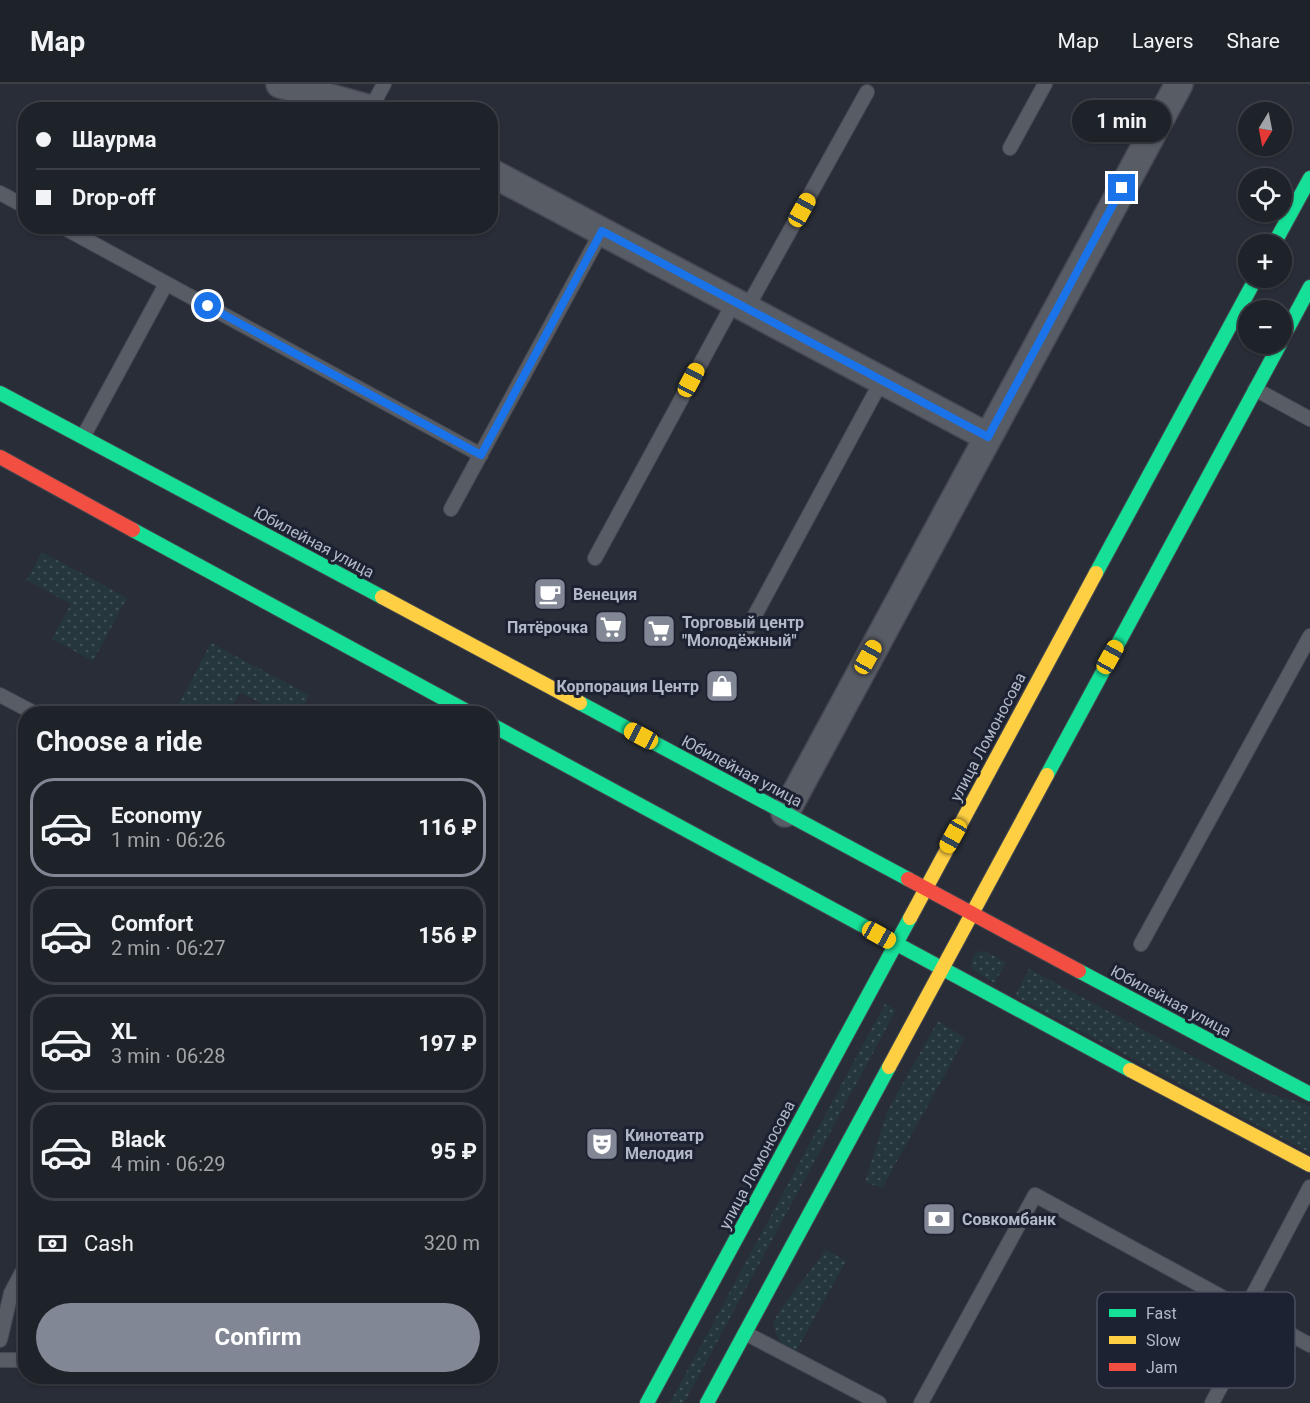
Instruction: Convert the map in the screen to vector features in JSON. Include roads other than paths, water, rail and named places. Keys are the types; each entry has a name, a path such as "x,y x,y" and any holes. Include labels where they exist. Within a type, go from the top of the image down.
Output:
{"main road":[{"path":"1279,234 1310,178"},
{"name":"улица Ломоносова","path":"647,1403 1251,288"},
{"path":"1292,322 1309,293"},
{"path":"707,1403 1274,354"},
{"name":"Юбилейная улица","path":"0,393 1310,1094"},
{"path":"0,457 457,706"},
{"path":"498,728 941,969 1310,1165"}],"street":[{"path":"280,84 347,102"},
{"path":"784,813 1179,84"},
{"path":"498,176 988,437"}],"lane":[{"path":"376,102 384,84"},
{"path":"1010,148 1045,84"},
{"path":"595,558 867,92"},
{"path":"0,194 18,203"},
{"path":"451,509 602,231"},
{"path":"75,234 481,455"},
{"path":"83,437 166,284"},
{"path":"741,641 882,380"},
{"path":"1255,389 1310,419"},
{"path":"1142,944 1310,636"},
{"path":"0,694 22,706"},
{"path":"1255,1292 1310,1187"},
{"path":"921,1403 1035,1195 1212,1292"},
{"path":"0,1340 11,1293 18,1280"},
{"path":"745,1333 879,1403"},
{"path":"1295,1337 1310,1345"},
{"path":"0,1359 18,1360"},
{"path":"1212,1403 1220,1388"}],"place":[{"name":"Венеция","path":"550,594"},
{"name":"Пятёрочка","path":"611,627"},
{"name":"Торговый центр \"Молодёжный\"","path":"659,631"},
{"name":"Корпорация Центр","path":"722,686"},
{"name":"Кинотеатр Мелодия","path":"602,1144"},
{"name":"Совкомбанк","path":"939,1219"}]}
